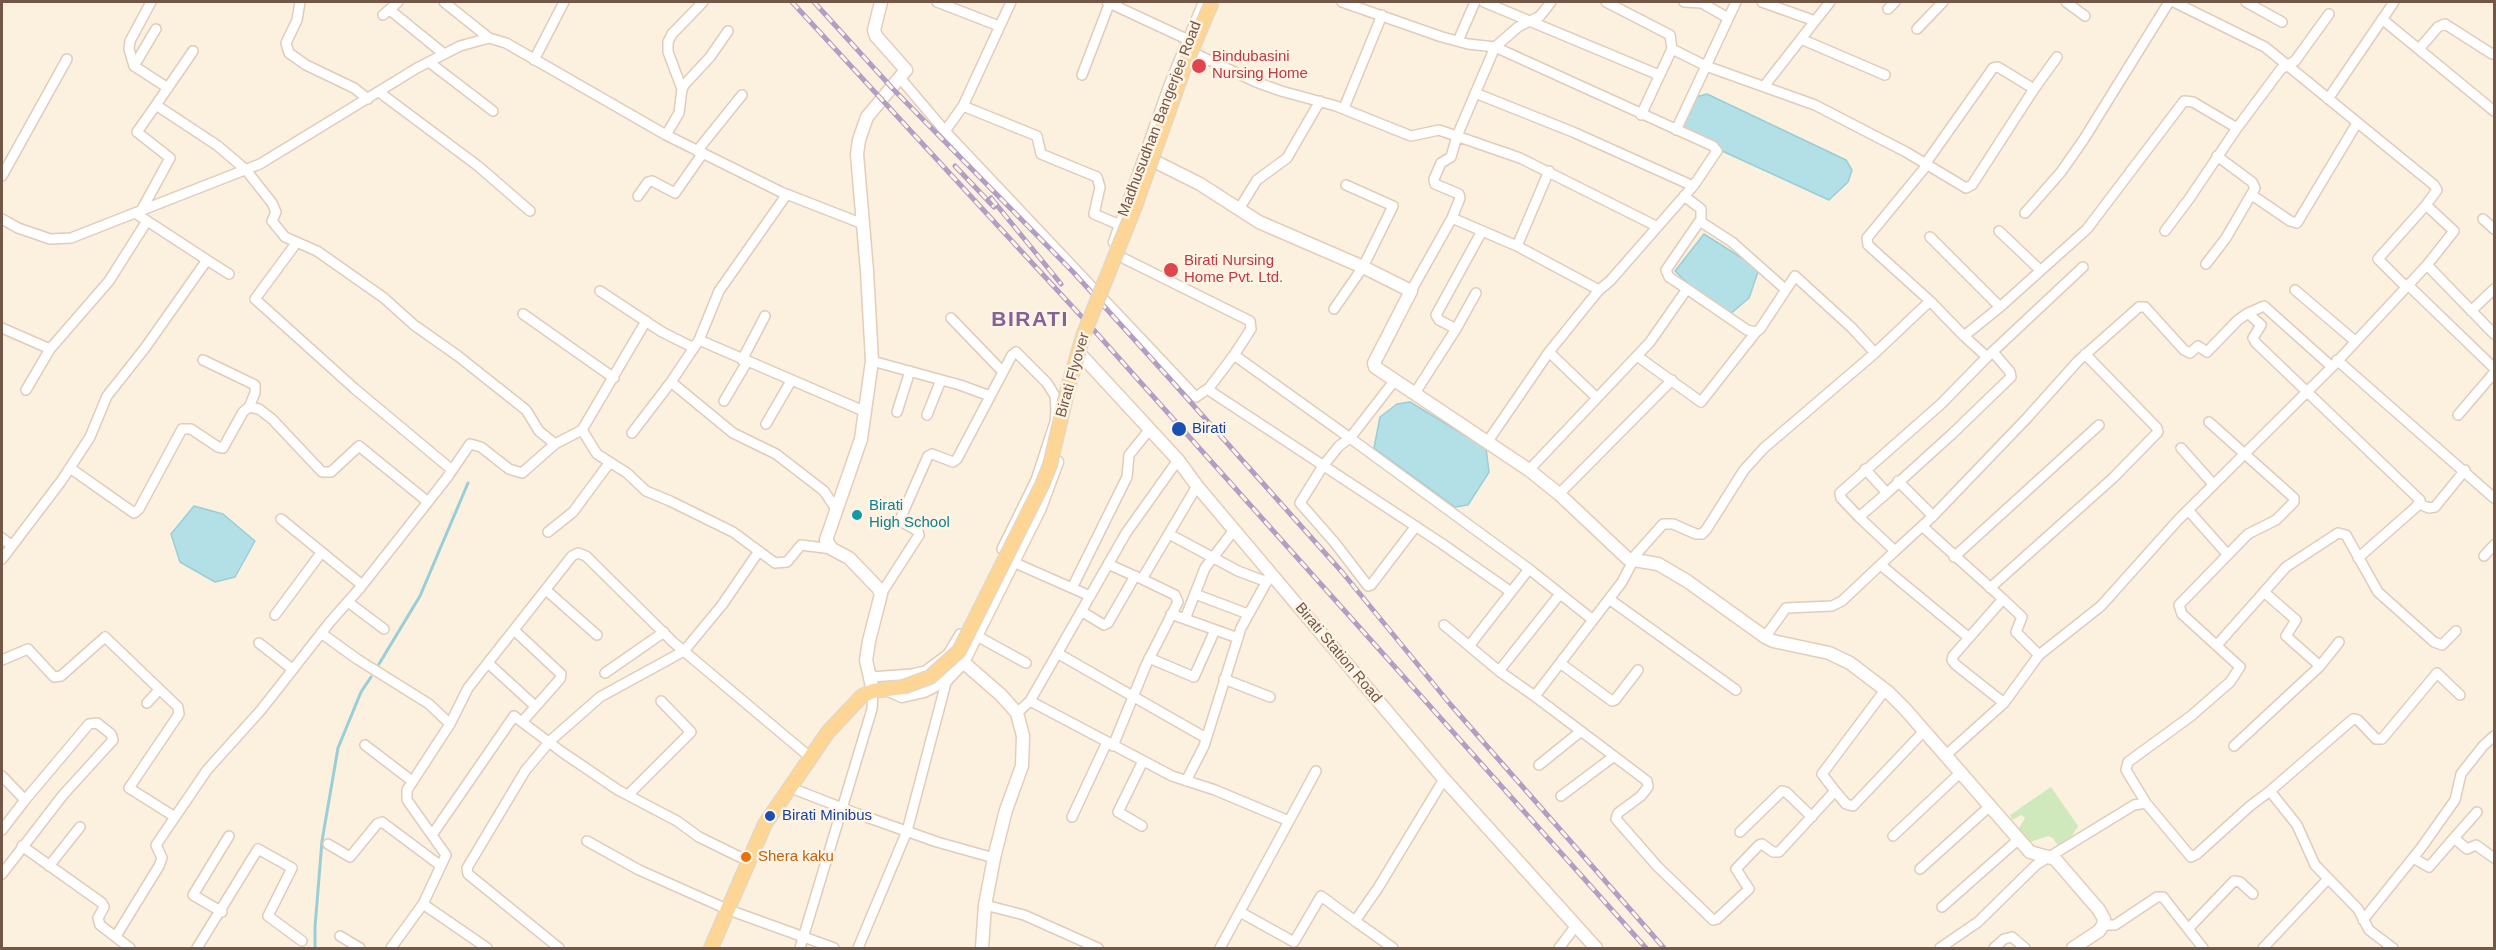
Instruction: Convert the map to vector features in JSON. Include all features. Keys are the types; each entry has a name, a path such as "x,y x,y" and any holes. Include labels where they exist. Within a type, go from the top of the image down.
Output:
{"main road":[{"name":"Birati Flyover","path":"879,690 903,687 930,677 959,651 1042,485 1050,465 1083,336 1134,209 1184,68 1212,2"},
{"path":"711,948 765,824 828,732 852,703 879,690"}],"street":[{"path":"151,2 130,41 129,49 134,66 168,88"},
{"path":"300,2 297,20 286,43 289,53 306,65 354,88 368,99"},
{"path":"398,2 386,13 444,54"},
{"path":"444,2 489,38 506,43 666,135 787,194 863,224"},
{"path":"534,60 564,2"},
{"path":"666,135 680,113 682,89 668,52 669,42 672,34 703,2"},
{"path":"832,549 826,540 861,439 872,361 857,154 859,140 867,117 906,70 878,41 874,30 881,2"},
{"path":"937,2 999,26"},
{"path":"945,131 963,106 1011,2"},
{"path":"1082,75 1109,2 1194,46 1256,82 1344,108 1411,136 1436,130 1520,158 1656,226"},
{"name":"Madhusudhan Bangerjee Road","path":"947,679 963,662 977,636 1053,476 1082,356 1156,162 1194,46 1204,2"},
{"name":"Madhusudhan Bangerjee Road","path":"1118,231 1194,46 1219,2"},
{"path":"1342,2 1366,5 1382,15 1458,41 1496,47 1713,146 1717,151 1693,186 1610,281 1599,290 1549,352 1488,441"},
{"path":"1458,41 1475,2"},
{"path":"1484,2 1659,75"},
{"path":"1551,2 1540,16 1518,27 1496,47 1457,136 1451,157 1441,163 1434,182 1460,195 1452,218 1411,291 1374,363 1375,367 1529,470 1559,494 1632,561 1658,564 1687,581 1765,637 1773,641 1829,653 1850,663 1885,690 2019,839 2035,855 2055,860 2099,910 2104,919 2099,931 2073,948"},
{"path":"1606,2 1670,35 1672,50 1641,115"},
{"path":"1684,2 1702,3 1728,18"},
{"path":"1676,130 1736,2"},
{"path":"1762,2 1815,21"},
{"path":"1765,85 1830,2"},
{"path":"1917,29 1943,2"},
{"path":"2066,2 2085,16"},
{"path":"2025,213 2061,172 2084,139 2169,2"},
{"path":"2175,2 2245,36 2287,65 2434,185 2437,190 2426,205 2378,259 2494,368"},
{"path":"2246,2 2282,22"},
{"path":"2328,99 2394,2"},
{"path":"2165,231 2281,69 2295,62 2329,14"},
{"path":"1344,108 1382,15"},
{"path":"2382,19 2494,111"},
{"path":"2419,49 2438,27 2445,24 2492,54"},
{"path":"134,66 156,29"},
{"path":"682,89 728,32"},
{"path":"2,219 18,228 50,239 71,238 260,164 429,62 460,46 489,38"},
{"path":"1801,39 1885,75"},
{"path":"1672,50 1706,66 1765,85 1815,105 1962,186 1970,188 2057,57"},
{"path":"138,212 170,158 137,132 193,51"},
{"path":"2,176 67,59"},
{"path":"429,62 493,111"},
{"path":"1860,517 2009,380 2010,372 1964,336 1866,241 1921,169 1927,165 1928,160 1994,67 2034,90"},
{"path":"900,78 945,131 1196,397 1209,388 1251,329 1250,321 1114,253 1118,231 1094,214 1100,187 1097,177 1041,154 1037,136 963,106"},
{"path":"379,92 478,166 530,211"},
{"path":"1475,93 1573,132 1693,186"},
{"path":"638,196 650,181 675,192 700,152 742,95"},
{"path":"1239,209 1257,180 1287,158 1320,101"},
{"path":"1964,336 2087,229 2184,101 2193,102 2237,128"},
{"path":"156,105 218,146 246,170 272,203 276,212 272,221 285,237 317,251 384,298 414,325 458,356 526,410 539,431 555,444"},
{"path":"2252,195 2290,222 2296,223 2357,123"},
{"path":"2206,264 2252,195 2254,185 2217,156"},
{"path":"1156,162 1181,173 1268,226 1363,267 1411,291"},
{"path":"1517,246 1549,171"},
{"path":"1334,309 1363,267 1393,206 1346,185"},
{"path":"632,433 697,344 719,291 787,194"},
{"path":"1684,196 1701,208 1701,222"},
{"path":"1946,756 2004,703 2039,655 2101,606 2188,510 2306,392 2427,265 2454,231 2426,205"},
{"path":"138,212 147,221 229,274"},
{"path":"1452,218 1517,246 1599,290"},
{"path":"2483,219 2494,230"},
{"path":"26,390 50,349 110,281 147,221"},
{"path":"1701,222 1732,242 1785,289"},
{"path":"1701,222 1696,225 1666,270 1669,277 1747,330 1756,332"},
{"path":"1456,329 1439,320 1436,315 1482,231"},
{"path":"2000,231 2039,269"},
{"path":"1930,237 2000,307"},
{"path":"297,242 255,299 355,389 452,470"},
{"path":"2,559 70,468 90,437 107,396 145,348 207,260"},
{"path":"2427,265 2494,334"},
{"path":"1895,551 1841,498 1840,493 1941,404 2084,267"},
{"path":"1637,356 1701,402 1760,329 1793,277 1797,277 1852,328 1875,353"},
{"path":"2471,311 2494,289"},
{"path":"1529,470 1637,356 1687,290"},
{"path":"2295,290 2355,341"},
{"path":"600,291 646,321 866,412"},
{"path":"1415,393 1476,293"},
{"path":"1533,694 1538,692 1622,582 1632,561 1663,524 1673,524 1696,534 1706,531 1744,470 1764,448 1875,353 1930,301"},
{"path":"1765,637 1786,608 1833,606 1842,601 1882,566 1933,516 2085,354 2142,306 2184,350 2190,353 2198,346 2207,352 2248,313 2266,306 2464,470 2494,498"},
{"path":"2248,313 2261,325 2253,338 2256,343 2418,497 2419,504"},
{"path":"523,315 614,378"},
{"path":"724,401 765,316"},
{"path":"951,318 1003,372"},
{"path":"117,942 159,867 162,858 156,845 207,770 261,710 362,585 428,502 470,444 481,447 509,469 522,473 555,444 582,429 646,321"},
{"path":"2,328 50,349"},
{"path":"871,676 925,671 948,654 1030,494 1055,422 1056,400 1047,383 1016,352 1013,353 955,461 951,462 932,454 928,456 901,517 902,522 918,531 920,535 881,594 869,641 866,660 871,676 879,690 902,696 914,694 947,679"},
{"path":"1549,352 1597,398"},
{"path":"1990,588 2113,478 2158,432 2157,428 2085,354"},
{"path":"1234,355 1529,569 1593,620"},
{"name":"Birati Station Road","path":"1082,356 1178,460 1269,578 1444,779 1596,948"},
{"path":"70,468 134,513 139,509 182,429 191,429 223,448 243,412 249,407 255,393 255,385 203,360"},
{"path":"872,361 990,396"},
{"path":"897,412 910,371"},
{"path":"2458,415 2494,373"},
{"path":"927,416 941,380"},
{"path":"1395,380 1350,438 1339,446 1323,466 1300,505 1335,543 1366,584 1371,585 1416,526"},
{"path":"1559,494 1672,380"},
{"path":"766,424 791,381"},
{"path":"671,382 733,433 776,454 824,491 836,509"},
{"path":"1209,388 1213,393 1416,526 1511,592"},
{"path":"249,407 259,409 272,419 322,472 331,472 359,446 428,502"},
{"path":"2209,422 2294,498 2294,502 2276,520 2255,529 2179,605 2182,614 2239,664 2238,672 2230,682 2191,716 2128,762 2126,766 2146,803 2191,857 2353,719 2358,720 2376,739 2382,739 2437,673 2460,695"},
{"path":"1954,557 2099,425"},
{"path":"582,429 597,454 627,473 646,491 733,532 775,563 787,562 801,545 832,549 849,558 881,594"},
{"path":"1072,588 1127,477 1129,455 1150,429"},
{"path":"2181,448 2213,484"},
{"path":"1017,713 1030,701 1126,533 1178,460"},
{"path":"548,532 573,512 610,462"},
{"path":"1866,469 1887,493"},
{"path":"2419,504 2429,508 2435,507 2464,470"},
{"path":"1898,482 1933,516"},
{"path":"1081,611 1104,625 1108,623 1169,534 1197,486"},
{"path":"2358,558 2419,504"},
{"path":"2188,510 2228,555"},
{"path":"281,519 362,585"},
{"path":"1922,526 2022,617 2016,632 2039,655"},
{"path":"1185,619 1212,557 1234,530"},
{"path":"2217,645 2286,567 2338,533 2346,535 2379,592 2434,642 2442,645 2456,631"},
{"path":"1169,534 1212,557 1269,578 1248,614 1238,638 1206,738 1186,781"},
{"path":"2,538 12,546"},
{"path":"2484,556 2494,545"},
{"path":"559,948 466,870 525,771 550,741 600,697 684,651 722,605 759,551"},
{"path":"275,615 321,552"},
{"path":"392,948 423,904 446,855 407,800 407,790 450,724 468,688 572,556 581,553 684,651 812,758"},
{"path":"1013,562 1090,596"},
{"path":"1072,817 1110,744 1149,658 1178,602 1177,597 1108,564"},
{"path":"1882,566 1968,637"},
{"path":"1469,646 1529,569"},
{"path":"546,590 597,635"},
{"path":"2265,591 2265,595 2296,620 2286,636 2320,666"},
{"path":"1195,594 1248,614"},
{"path":"1499,671 1560,594"},
{"path":"1609,599 1736,690"},
{"path":"2003,600 1968,637 1953,656 1953,662 2004,703"},
{"path":"348,602 384,629"},
{"path":"1171,614 1238,638"},
{"path":"1444,624 1499,671 1533,694 1648,783 1641,796 1618,813 1617,822 1657,866 1713,920 1717,919 1749,889 1748,884 1736,870 1737,867 1762,844 1773,852 1779,852 1835,791"},
{"path":"514,630 561,674 560,679 522,722"},
{"path":"1149,658 1194,677 1215,630"},
{"path":"605,673 664,632"},
{"path":"321,633 357,659 429,704 450,724"},
{"path":"977,636 1026,663"},
{"path":"2,660 28,649 54,677 61,676 105,637 178,707 178,714 129,788 175,817"},
{"path":"2234,746 2320,666 2339,642"},
{"path":"259,643 292,669"},
{"path":"1057,653 1132,698 1206,738"},
{"path":"963,662 1001,695 1017,713 1023,736 1022,766 1006,810 994,858 985,905 982,948"},
{"path":"488,663 535,706"},
{"path":"1560,663 1614,701 1638,670"},
{"path":"858,948 907,831 947,679"},
{"path":"1224,679 1270,697"},
{"path":"147,703 159,690"},
{"path":"800,948 879,690"},
{"path":"1885,690 1822,774 1846,804 1852,806 1924,731"},
{"path":"628,795 691,732 661,701"},
{"path":"1030,701 1143,761 1186,781 1215,790 1289,821"},
{"path":"432,835 514,716 562,752 628,795 677,820 699,837 748,861"},
{"path":"2,830 89,724 97,723 111,734 112,740 22,846 2,874"},
{"path":"1539,765 1580,732"},
{"path":"2363,920 2413,858 2455,800 2462,774 2483,746 2494,736"},
{"path":"365,745 412,781"},
{"path":"1561,796 1613,757"},
{"path":"1142,826 1118,812 1143,761"},
{"path":"1220,948 1316,771"},
{"path":"1893,836 1961,772"},
{"path":"2,776 26,800"},
{"path":"1355,921 1378,888 1444,779"},
{"path":"791,788 907,831 994,858"},
{"path":"1740,832 1784,791 1812,817"},
{"path":"2270,791 2294,819 2308,853 2327,880 2358,909 2369,930 2393,948"},
{"path":"1940,948 1978,922 2036,865 2134,805 2146,803"},
{"path":"1920,869 1990,806"},
{"path":"2413,858 2429,867 2477,812"},
{"path":"328,844 350,857 377,824 382,822 441,866"},
{"path":"50,866 80,827"},
{"path":"222,912 193,895 229,836"},
{"path":"2454,838 2467,849 2476,844 2494,858"},
{"path":"1942,907 2019,839"},
{"path":"587,841 639,870 729,910 834,948"},
{"path":"22,846 104,905 98,922 117,942 130,948"},
{"path":"197,948 222,912 241,875 258,849 292,868 268,916 302,940"},
{"path":"2263,948 2327,880"},
{"path":"2188,929 2234,881 2240,882 2253,894"},
{"path":"1240,912 1294,942 1321,896 1393,948"},
{"path":"2103,925 2115,925 2160,896 2166,898 2203,948"},
{"path":"423,904 487,948"},
{"path":"985,905 1024,915 1098,948"},
{"path":"1559,948 1575,927"},
{"path":"340,936 360,948"},
{"path":"1994,948 2004,939 2012,937 2025,948"}],"green space":[{"path":"2051,787 2078,826 2072,836 2058,846 2053,838 2048,836 2030,842 2023,840 2018,830 2025,818 2022,815 2012,820 2010,815"}],"water":[{"path":"1707,94 1846,160 1852,170 1848,182 1829,200 1683,133 1684,121 1696,97"},
{"path":"1704,234 1759,269 1749,298 1728,316 1715,311 1675,271"},
{"path":"1410,402 1486,448 1489,472 1468,505 1455,507 1374,448 1380,417 1397,404"},
{"path":"194,506 223,514 255,541 235,577 215,582 180,562 171,534"}],"waterway":[{"path":"379,664 420,596 468,483"},
{"path":"315,948 322,841 338,748 361,692 371,677"}],"railway":[{"path":"792,2 1092,328 1646,948"},
{"path":"814,2 893,89 1074,273 1169,378 1342,572 1450,704 1664,948"},
{"path":"955,166 994,207"},
{"path":"991,198 1061,284"}],"place":[{"name":"Bindubasini Nursing Home","path":"1199,66"},
{"name":"Birati Nursing Home Pvt. Ltd.","path":"1171,270"},
{"name":"Birati","path":"1179,429"},
{"name":"Birati High School","path":"857,515"},
{"name":"Birati Minibus","path":"770,816"},
{"name":"Shera kaku","path":"746,857"}],"district":[{"name":"BIRATI","path":"1030,320"}]}
